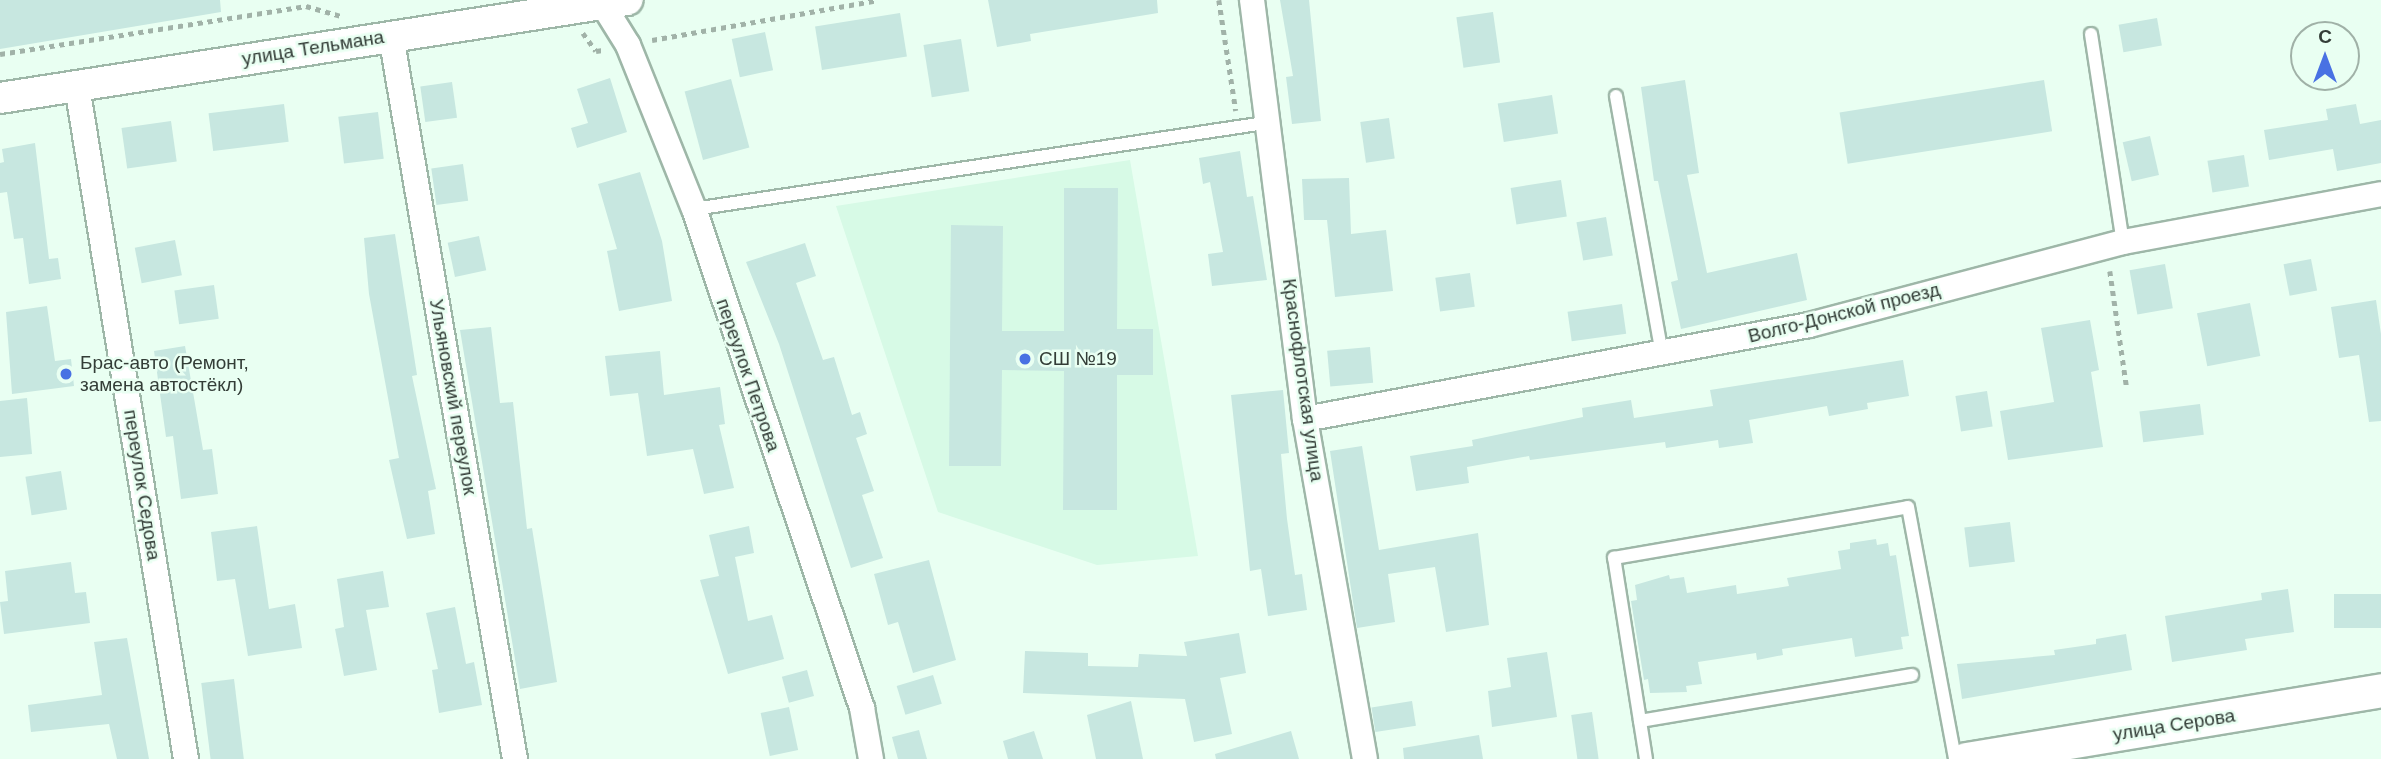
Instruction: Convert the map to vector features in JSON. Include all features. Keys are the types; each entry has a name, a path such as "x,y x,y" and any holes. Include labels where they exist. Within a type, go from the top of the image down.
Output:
{"main road":[{"name":"улица Серова","path":"1966,759 2381,690"}],"street":[{"name":"Краснофлотская улица","path":"1252,0 1271,122 1304,419 1365,759"},
{"name":"переулок Петрова","path":"610,1 694,209 862,709 870,759"},
{"name":"улица Тельмана","path":"0,98 610,1"},
{"name":"Ульяновский переулок","path":"391,36 516,759"},
{"name":"переулок Седова","path":"78,86 186,759"},
{"name":"Волго-Донской проезд","path":"1304,419 1809,325 2115,244 2381,194"}],"lane":[{"path":"2091,34 2115,244"},
{"path":"1616,96 1662,353"},
{"path":"694,209 1271,122"},
{"path":"1646,759 1614,558 1908,508 1955,759"},
{"path":"1640,722 1912,675"}],"path":[{"path":"566,9 596,51 879,0"},
{"path":"1219,0 1239,127"},
{"path":"0,54 306,6 341,16 355,14"},
{"path":"2115,244 2127,389"}],"shaded area":[{"name":"СШ №19","path":"1130,160 1198,556 1097,565 938,512 836,206"}],"building":[{"path":"0,0 220,0 221,12 0,49"},
{"path":"988,0 1157,0 1158,13 1030,34 1031,41 997,47"},
{"path":"1280,0 1309,0 1321,121 1292,124 1286,77 1293,76"},
{"path":"1493,12 1500,63 1463,68 1456,17"},
{"path":"900,13 907,56 822,70 815,26"},
{"path":"2157,18 2162,46 2123,52 2119,25"},
{"path":"765,32 773,70 740,77 732,39"},
{"path":"961,39 969,91 932,97 923,45"},
{"path":"610,78 627,132 577,148 571,128 588,123 577,89"},
{"path":"731,79 749,148 703,160 685,91"},
{"path":"1685,80 1699,173 1687,175 1707,273 1797,253 1807,300 1681,329 1671,282 1678,280 1658,181 1654,181 1641,87"},
{"path":"2044,80 2052,131 1848,164 1840,112"},
{"path":"452,82 457,118 425,122 420,86"},
{"path":"1552,95 1558,134 1504,142 1498,104"},
{"path":"284,104 289,142 213,151 209,113"},
{"path":"2356,104 2360,124 2381,120 2381,163 2337,171 2333,149 2269,160 2264,130 2328,120 2326,109"},
{"path":"378,112 384,159 344,164 338,117"},
{"path":"1389,118 1395,159 1366,163 1360,122"},
{"path":"171,121 177,162 127,169 121,128"},
{"path":"2150,136 2159,175 2132,181 2123,142"},
{"path":"35,143 49,259 58,258 61,279 29,284 23,238 14,239 7,192 0,193 0,163 4,162 2,149"},
{"path":"1240,151 1247,197 1253,196 1267,280 1212,286 1208,254 1223,252 1210,182 1203,184 1199,158"},
{"path":"2244,155 2249,187 2212,192 2207,161"},
{"path":"463,164 468,201 436,205 431,168"},
{"path":"640,172 662,241 672,301 619,311 607,251 617,249 598,184"},
{"path":"1349,178 1351,234 1386,230 1393,291 1335,297 1327,220 1304,220 1302,179"},
{"path":"1561,180 1567,217 1516,225 1511,188"},
{"path":"1064,188 1118,188 1117,329 1153,329 1153,375 1117,375 1117,510 1063,510 1064,371 1002,370 1001,466 949,466 951,225 1003,226 1002,331 1064,331"},
{"path":"1606,217 1613,255 1583,261 1576,222"},
{"path":"395,234 417,375 412,376 436,489 428,491 435,534 407,539 389,460 399,458 369,294 364,238"},
{"path":"479,236 486,270 455,277 448,243"},
{"path":"175,240 182,275 142,283 135,248"},
{"path":"805,243 816,276 796,283 823,360 834,357 852,415 860,412 867,434 856,438 874,491 862,495 883,558 851,568 779,344 746,262"},
{"path":"2311,259 2317,290 2290,296 2284,264"},
{"path":"2165,264 2173,308 2137,315 2130,270"},
{"path":"1470,273 1475,307 1440,312 1435,278"},
{"path":"214,285 219,319 179,324 174,291"},
{"path":"2376,300 2381,334 2381,421 2369,422 2359,355 2339,358 2331,307"},
{"path":"2250,303 2260,356 2207,366 2197,313"},
{"path":"1622,304 1626,334 1572,341 1568,312"},
{"path":"47,306 55,361 71,359 74,386 12,394 6,312"},
{"path":"2090,320 2099,370 2091,372 2103,447 2008,460 2000,411 2054,402 2041,328"},
{"path":"491,327 500,403 513,402 527,529 532,528 557,682 520,689 460,330"},
{"path":"185,346 203,450 212,449 218,494 181,499 173,436 166,437 154,351"},
{"path":"1370,347 1373,383 1330,387 1327,351"},
{"path":"660,351 664,395 720,387 725,424 719,425 734,488 704,494 693,449 647,456 638,393 610,396 605,356"},
{"path":"1903,360 1909,396 1867,403 1868,409 1829,416 1827,406 1749,420 1753,443 1719,448 1718,440 1666,448 1665,442 1530,460 1529,456 1467,467 1469,483 1416,491 1410,456 1473,446 1472,440 1583,417 1582,408 1631,400 1634,418 1713,406 1710,390"},
{"path":"1283,390 1289,453 1281,454 1287,519 1295,575 1302,574 1307,610 1268,616 1261,569 1250,571 1231,395"},
{"path":"1987,391 1993,427 1961,432 1955,396"},
{"path":"27,398 32,454 0,457 0,401"},
{"path":"2200,404 2204,435 2143,442 2139,411"},
{"path":"1362,446 1379,550 1478,533 1489,625 1446,632 1435,567 1388,574 1395,622 1357,628 1330,451"},
{"path":"61,471 67,510 32,515 25,477"},
{"path":"2010,522 2015,562 1969,567 1964,528"},
{"path":"257,526 269,609 295,604 302,648 248,656 235,579 217,581 211,532"},
{"path":"749,526 754,553 735,557 748,621 772,615 784,659 728,674 700,580 719,576 709,535"},
{"path":"1876,539 1877,545 1888,543 1890,556 1896,555 1909,636 1901,637 1903,649 1855,657 1852,638 1782,649 1783,655 1757,660 1756,653 1698,662 1702,684 1686,686 1687,692 1650,693 1648,679 1644,680 1631,601 1637,600 1635,585 1669,575 1670,579 1684,577 1687,593 1736,585 1737,594 1789,586 1787,578 1841,569 1838,551 1850,549 1850,543"},
{"path":"929,560 956,660 913,673 898,622 888,625 874,574"},
{"path":"71,562 75,593 86,592 90,623 4,634 0,602 8,601 5,571"},
{"path":"383,571 389,607 366,610 377,670 344,676 335,629 344,627 337,579"},
{"path":"2288,589 2294,632 2245,639 2247,650 2172,662 2165,616 2262,600 2261,593"},
{"path":"2334,594 2381,594 2381,628 2334,628"},
{"path":"455,607 466,664 474,662 482,705 439,713 432,670 438,669 426,613"},
{"path":"1239,633 1246,673 1220,678 1232,734 1194,742 1185,699 1023,693 1025,651 1088,653 1088,666 1138,667 1139,654 1187,656 1184,642"},
{"path":"2126,634 2132,670 1962,699 1957,664 2055,655 2054,650 2096,644 2096,639"},
{"path":"127,638 149,759 117,759 109,724 31,732 28,705 102,695 94,642"},
{"path":"1547,652 1557,717 1492,727 1488,691 1511,687 1507,658"},
{"path":"807,670 814,696 789,703 782,677"},
{"path":"933,675 942,704 905,715 897,686"},
{"path":"234,679 244,759 211,759 201,683"},
{"path":"1131,701 1143,759 1096,759 1087,715"},
{"path":"1412,701 1416,726 1375,732 1372,707"},
{"path":"789,707 798,750 770,756 761,713"},
{"path":"1592,712 1599,759 1577,759 1571,715"},
{"path":"919,730 927,759 898,759 892,737"},
{"path":"1034,731 1043,759 1008,759 1003,741"},
{"path":"1291,731 1299,759 1216,759 1215,754"},
{"path":"1479,735 1483,759 1404,759 1403,748"}],"place":[{"name":"СШ №19","path":"1025,359"},
{"name":"Брас-авто (Ремонт, замена автостёкл)","path":"66,374"}]}
